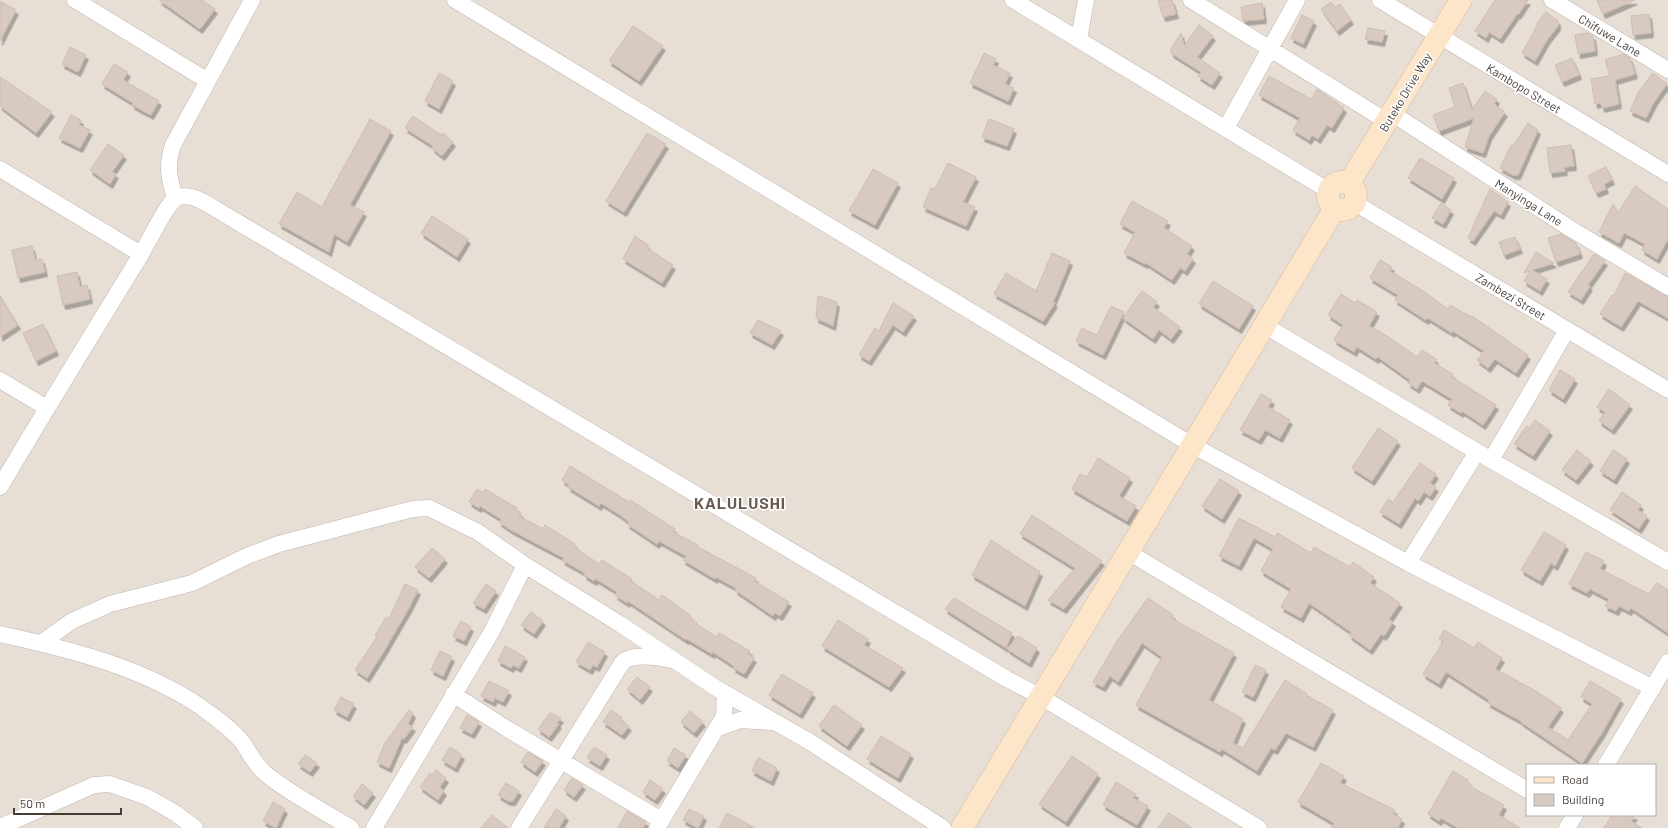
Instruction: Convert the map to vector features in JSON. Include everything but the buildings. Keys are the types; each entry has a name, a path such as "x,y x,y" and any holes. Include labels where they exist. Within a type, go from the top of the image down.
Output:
{"street":[{"path":"75,0 208,81"},
{"path":"175,199 168,173 168,159 173,145 252,0"},
{"path":"455,0 1192,445 1408,563 1653,688"},
{"name":"Zambezi Street","path":"1013,0 1668,390"},
{"path":"1079,39 1086,0"},
{"name":"Manyinga Lane","path":"1191,0 1270,49 1390,118 1668,287"},
{"path":"1226,128 1297,0"},
{"name":"Kambopo Street","path":"1380,0 1668,174"},
{"name":"Buteko Drive Way","path":"962,828 1461,0"},
{"name":"Chifuwe Lane","path":"1552,0 1668,70"},
{"path":"0,169 141,254"},
{"path":"0,487 168,208 175,199 186,196 214,208 812,564 1007,679 1041,697 1259,828"},
{"path":"1264,325 1477,452 1668,562"},
{"path":"1491,460 1567,330"},
{"path":"0,380 47,408"},
{"path":"1408,563 1477,452"},
{"path":"41,643 72,621 110,604 192,583 247,556 279,544 413,509 429,508 478,532 525,565 620,624 724,693 810,742 943,828"},
{"path":"1128,552 1526,789"},
{"path":"374,828 453,694 491,633 525,565"},
{"path":"0,634 41,643 103,661 146,677 201,707 242,742 254,761 266,774 351,828"},
{"path":"519,828 625,659 631,657 661,658 676,661"},
{"path":"1607,764 1668,662"},
{"path":"453,694 509,730 561,760 659,824 724,716 724,693"},
{"path":"716,729 740,720 775,722"},
{"path":"0,827 94,785 110,784 147,797 175,813 195,828"}],"shaded area":[{"path":"0,0 1668,0 1668,828 0,828"}],"district":[{"name":"KALULUSHI","path":"740,502"}]}
